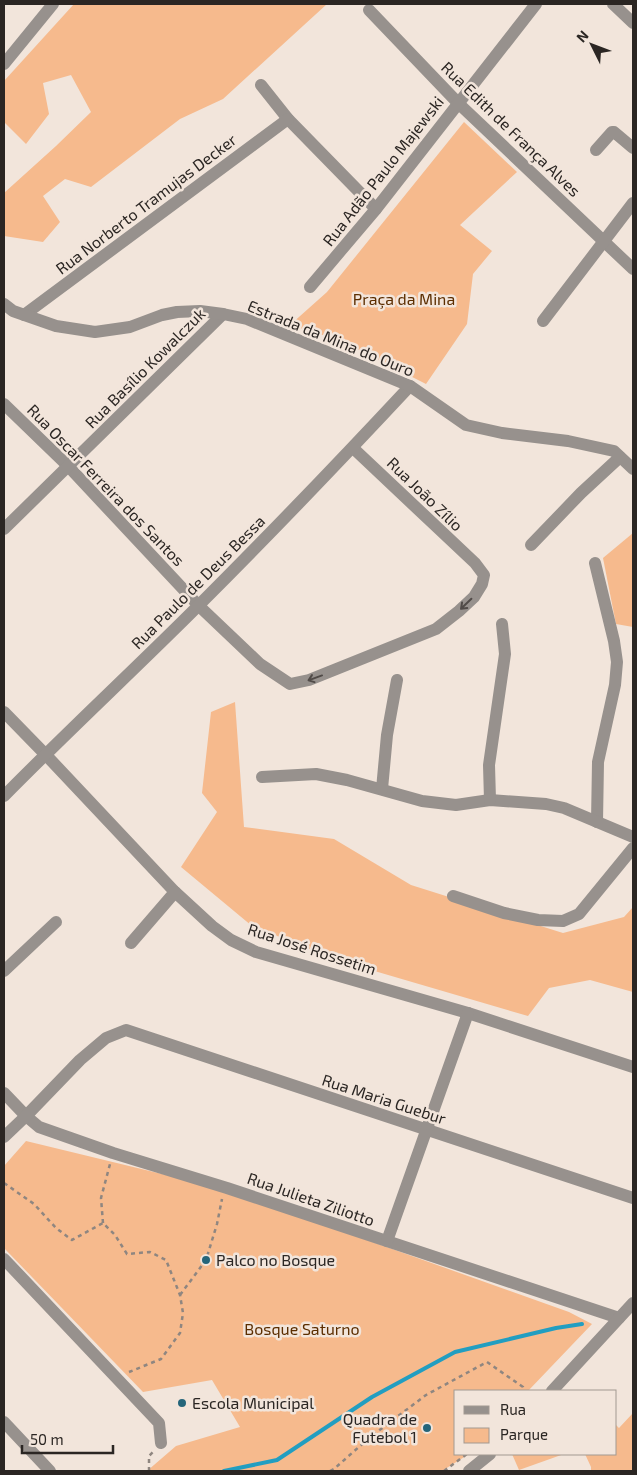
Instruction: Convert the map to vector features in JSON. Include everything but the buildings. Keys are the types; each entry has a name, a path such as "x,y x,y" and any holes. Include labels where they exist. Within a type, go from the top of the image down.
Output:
{"street":[{"path":"4,64 53,4"},
{"name":"Rua Adão Paulo Majewski","path":"310,286 376,209 536,4"},
{"path":"614,4 633,22"},
{"name":"Rua Edith de França Alves","path":"369,10 458,103 633,269"},
{"path":"261,85 288,119 376,209"},
{"name":"Rua Norberto Tramujas Decker","path":"24,315 288,119"},
{"path":"596,150 612,132 633,148"},
{"path":"543,321 633,203"},
{"name":"Estrada da Mina do Ouro","path":"4,304 13,311 56,326 95,332 130,327 162,315 177,312 223,314 247,319 410,386 466,425 502,434 568,441 614,451 633,469"},
{"name":"Rua Basílio Kowalczuk","path":"4,529 223,314"},
{"name":"Rua Paulo de Deus Bessa","path":"4,796 199,606 353,448 410,386"},
{"name":"Rua Oscar Ferreira dos Santos","path":"4,404 68,466 199,606 260,664 290,684 309,680 436,629 474,596 482,584 484,575 475,564"},
{"name":"Rua João Zílio","path":"353,448 475,564"},
{"path":"531,546 581,493 620,457"},
{"path":"595,564 614,641 617,662 615,685 598,762 597,822"},
{"path":"490,800 489,765 505,654 502,624"},
{"path":"382,789 387,736 397,680"},
{"name":"Rua José Rossetim","path":"4,712 175,892 212,926 231,940 256,952 468,1013 633,1067"},
{"path":"262,777 316,774 347,780 422,801 456,805 490,800 546,804 564,808 633,837"},
{"path":"454,896 504,913 538,920 563,921 579,914 633,848"},
{"path":"131,943 175,892"},
{"path":"4,971 56,922"},
{"path":"387,1242 468,1013"},
{"name":"Rua Maria Guebur","path":"26,1116 80,1060 106,1038 126,1030 633,1198"},
{"name":"Rua Julieta Ziliotto","path":"4,1093 39,1127 113,1153 227,1188 619,1318"},
{"path":"4,1137 26,1116"},
{"path":"4,1259 159,1423 161,1443"},
{"path":"553,1390 633,1303"},
{"path":"4,1422 50,1471"},
{"path":"469,1471 489,1455"}],"path":[{"path":"113,1153 101,1198 103,1223 115,1235 127,1254 150,1252 166,1260 180,1295 183,1313 180,1333 161,1360 116,1378"},
{"path":"4,1183 34,1204 56,1228 72,1240 103,1223"},
{"path":"180,1295 206,1260 217,1224 222,1198"},
{"path":"330,1471 426,1395 487,1362 523,1387 524,1390"},
{"path":"149,1471 149,1456 161,1443"},
{"path":"444,1471 466,1455"}],"green space":[{"path":"74,4 327,4 223,99 180,119 91,187 65,179 43,196 60,222 43,242 4,236 4,193 91,112 71,75 43,83 49,114 26,144 4,122 4,81"},
{"name":"Praça da Mina","path":"464,122 517,172 460,225 492,251 473,274 467,324 426,384 339,340 290,325 327,292"},
{"path":"633,533 633,627 616,624 603,558"},
{"path":"235,702 244,827 334,839 411,885 563,933 624,917 633,907 633,992 590,980 549,988 528,1016 337,960 252,926 181,867 217,812 202,793 211,712"},
{"name":"Bosque Saturno","path":"26,1141 224,1189 569,1312 592,1324 529,1390 454,1390 454,1455 467,1455 442,1471 147,1471 176,1446 240,1427 212,1380 143,1392 4,1248 4,1166"},
{"path":"633,1413 633,1471 591,1471 585,1455 617,1455 617,1426 619,1428"},
{"path":"512,1455 561,1455 519,1470"}],"waterway":[{"path":"224,1471 277,1460 372,1397 455,1352 556,1328 582,1324"}],"place":[{"name":"Palco no Bosque","path":"206,1260"},
{"name":"Escola Municipal","path":"182,1403"},
{"name":"Quadra de Futebol 1","path":"427,1428"}]}
